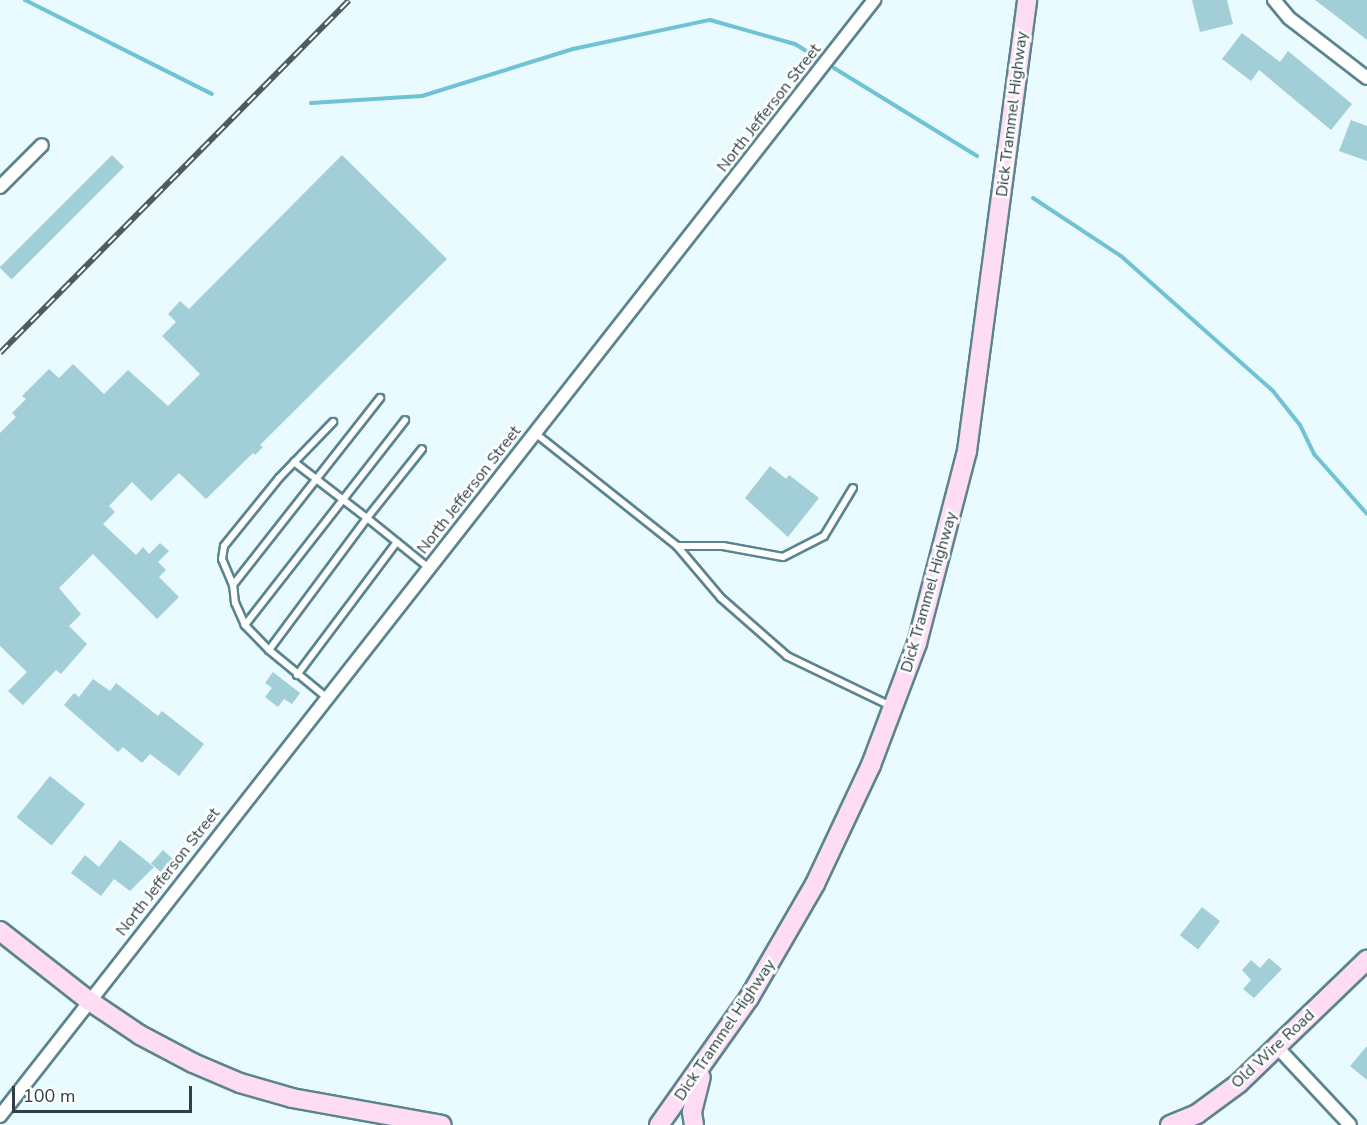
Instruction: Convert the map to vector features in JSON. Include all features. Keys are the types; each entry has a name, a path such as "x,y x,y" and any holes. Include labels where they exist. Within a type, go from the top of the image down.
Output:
{"main road":[{"name":"Dick Trammel Highway","path":"659,1125 703,1067 749,998 810,893 844,825 894,708 936,580 967,452 1027,0"},
{"path":"0,931 88,999 140,1035 240,1083 292,1098 442,1125"},
{"name":"Old Wire Road","path":"1170,1125 1197,1114 1278,1048 1367,960"},
{"path":"694,1125 692,1112 703,1067"}],"street":[{"name":"North Jefferson Street","path":"88,999 874,0"},
{"path":"1274,0 1289,18 1367,78"},
{"path":"0,187 42,145"},
{"path":"0,1116 88,999"},
{"path":"1278,1048 1350,1125"}],"lane":[{"path":"233,585 380,398"},
{"path":"245,624 405,420"},
{"path":"326,697 269,650 245,624 235,603 233,585 222,560 224,546 294,462 333,422"},
{"path":"535,433 677,546 721,598 787,656 894,708"},
{"path":"269,650 422,449"},
{"path":"294,462 429,568"},
{"path":"677,546 723,546 783,557 824,536 853,488"},
{"path":"297,675 397,542"}],"building":[{"path":"1192,0 1227,0 1233,24 1200,32"},
{"path":"1315,0 1367,0 1367,40 1340,19"},
{"path":"1242,33 1280,62 1288,51 1352,104 1331,130 1259,70 1251,81 1222,59"},
{"path":"1351,120 1367,126 1367,161 1339,151"},
{"path":"112,155 124,167 12,279 0,267"},
{"path":"342,155 447,259 260,445 263,447 255,455 253,453 206,499 179,473 151,501 132,482 109,506 115,512 103,524 136,555 143,547 149,554 160,543 169,551 158,562 166,570 159,577 179,597 157,619 93,554 59,588 81,614 69,626 87,644 61,674 56,670 23,705 8,691 27,672 0,646 0,433 16,417 12,413 26,399 22,396 49,369 59,378 73,364 104,394 128,370 168,406 200,374 162,336 176,322 168,314 180,301 189,309"},
{"path":"770,466 786,479 789,475 819,498 788,537 745,498"},
{"path":"273,672 300,693 292,704 284,699 278,707 265,697 272,688 265,683"},
{"path":"93,679 110,691 116,683 158,716 162,711 204,744 179,776 150,754 142,763 123,747 118,752 64,705 74,693 79,697"},
{"path":"50,776 85,804 52,846 17,817"},
{"path":"120,840 154,867 130,891 114,879 101,896 71,873 85,855 99,867"},
{"path":"163,850 173,859 161,872 151,863"},
{"path":"1202,907 1220,921 1198,950 1180,935"},
{"path":"1269,958 1282,969 1254,998 1243,989 1251,980 1242,970 1251,960 1260,968"},
{"path":"1367,1046 1367,1080 1350,1066"}],"waterway":[{"path":"25,0 212,94"},
{"path":"311,103 422,96 573,49 710,20 795,44 817,58"},
{"path":"834,68 977,156"},
{"path":"1033,198 1121,256 1273,391 1300,425 1314,454 1367,514"}],"railway":[{"path":"0,353 349,0"}]}
